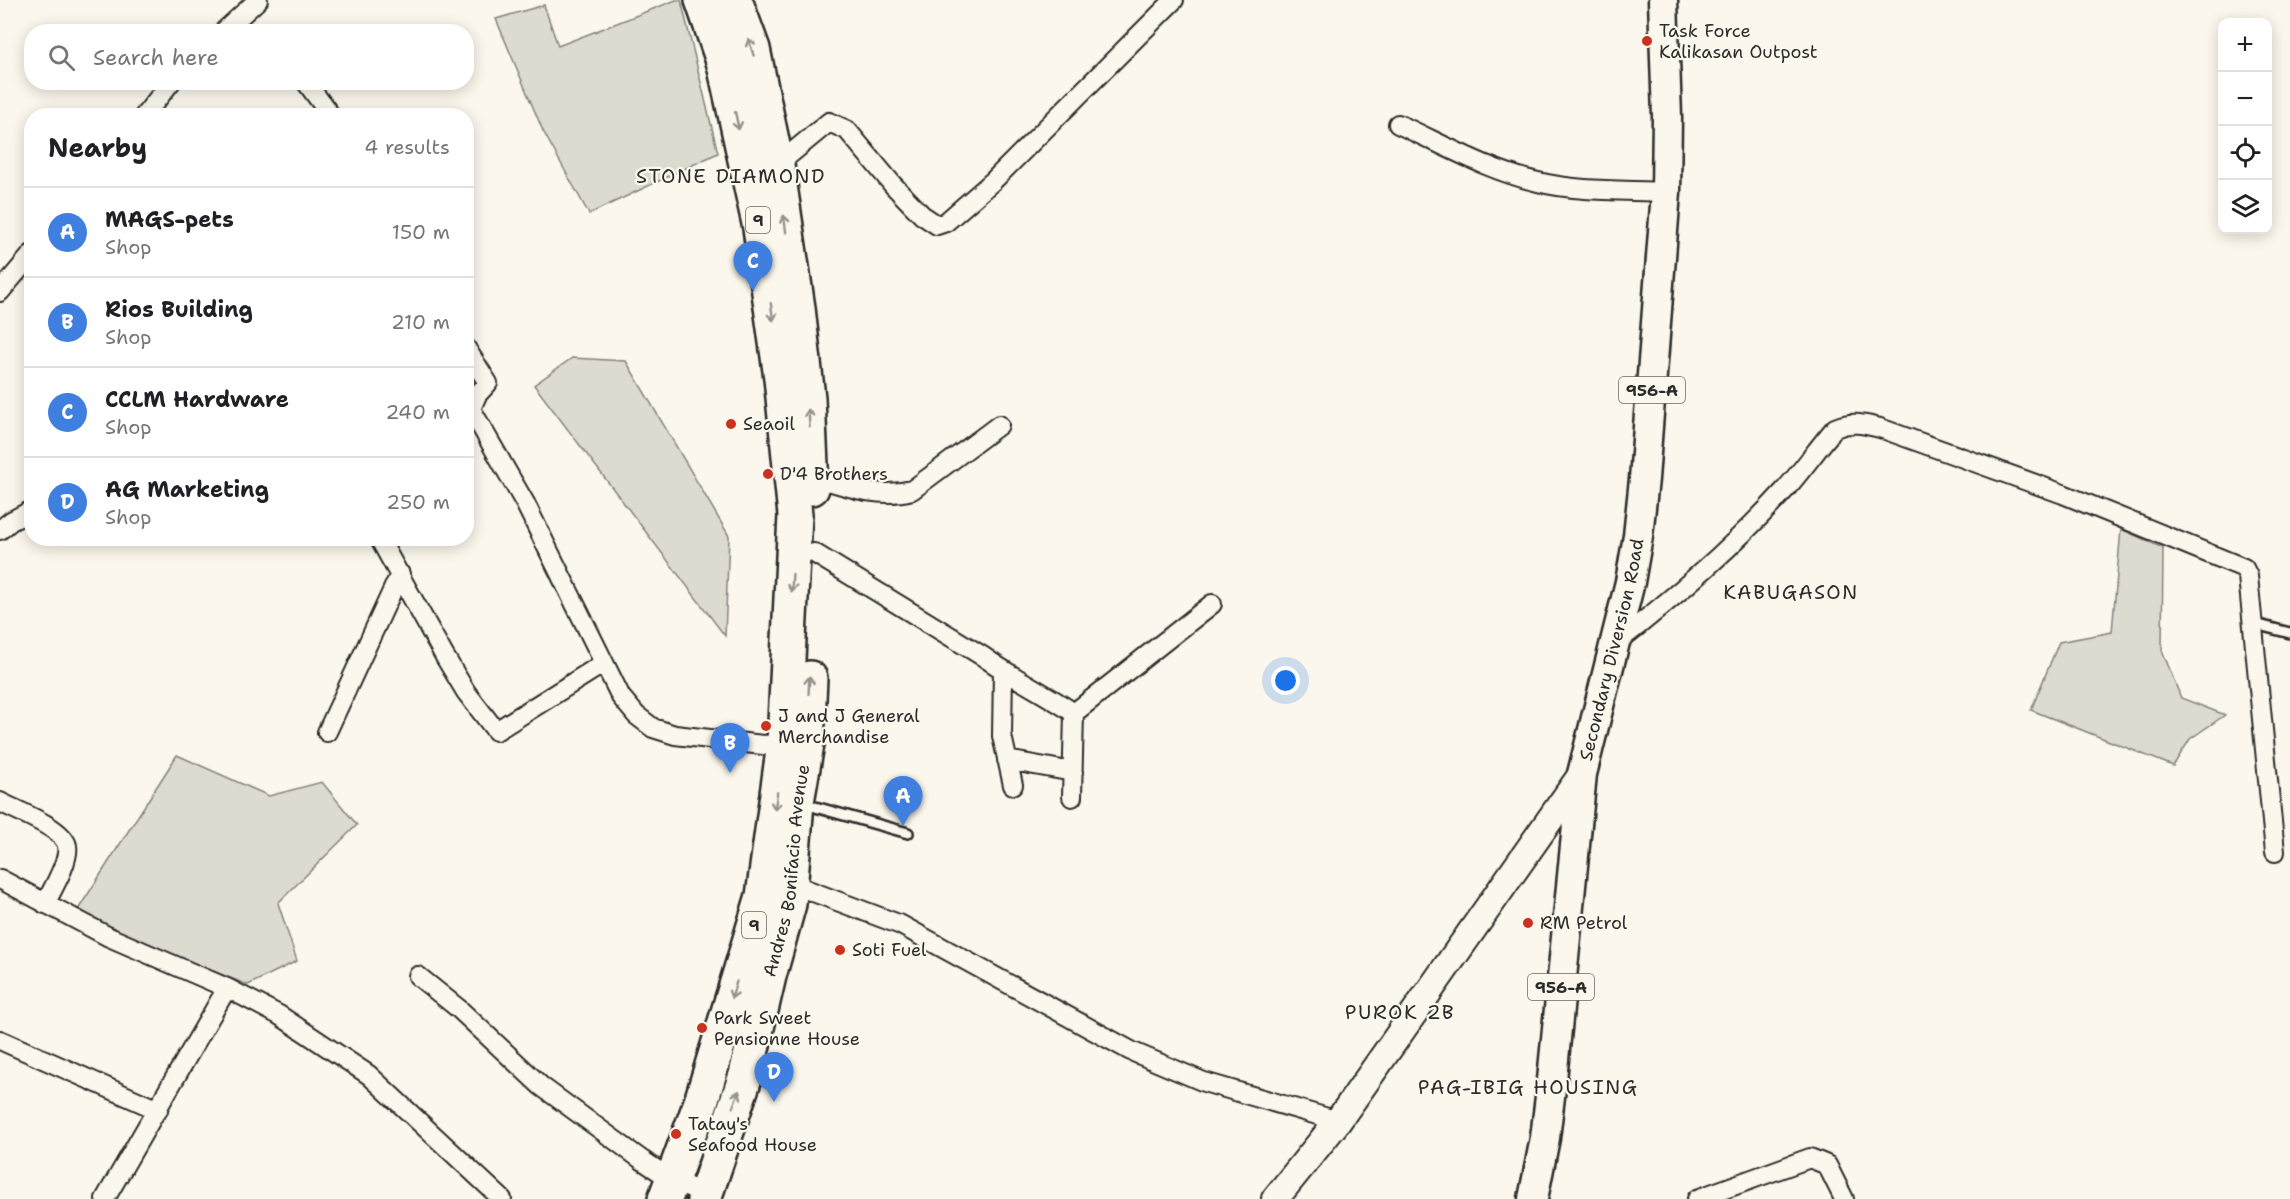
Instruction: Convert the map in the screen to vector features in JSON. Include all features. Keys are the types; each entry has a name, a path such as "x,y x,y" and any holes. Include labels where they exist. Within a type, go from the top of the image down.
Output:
{"highway":[{"name":"Andres Bonifacio Avenue","path":"702,0 724,64 760,228 782,390 795,515 797,802 789,903 746,1075 704,1197"},
{"name":"Andres Bonifacio Avenue","path":"669,1189 701,1102 763,896 796,743 814,553 808,398 798,308 777,165 753,49 735,0"}],"main road":[{"name":"Secondary Diversion Road","path":"1582,774 1616,643 1638,536 1650,413 1666,192 1667,117 1663,0"},
{"name":"956-A","path":"1533,1199 1545,1138 1552,1080 1582,774"}],"street":[{"path":"232,24 258,0"},
{"path":"777,165 829,122 847,130 893,185 922,215 937,225 946,222 993,181 1174,0"},
{"path":"150,108 165,90"},
{"path":"312,90 325,108"},
{"path":"1398,124 1502,171 1539,183 1666,192"},
{"path":"0,291 24,263"},
{"path":"474,361 488,383 474,401"},
{"path":"474,419 525,503 621,697 636,715 653,728 675,735 763,745 796,743"},
{"path":"1616,643 1723,554 1784,491 1835,428 1858,423 1880,428 2063,494 2209,555 2239,564 2244,568 2248,576 2275,852"},
{"path":"812,476 867,492 894,494 912,490 999,424"},
{"path":"0,530 24,514"},
{"path":"384,546 450,666 477,708 496,731 604,663"},
{"path":"814,553 1003,670 1050,696 1074,713"},
{"path":"327,732 400,574"},
{"path":"1074,713 1212,604"},
{"path":"1003,670 1000,718 1013,785"},
{"path":"1072,797 1074,713"},
{"path":"1007,760 1073,772"},
{"name":"Secondary Diversion Road","path":"1275,1199 1338,1121 1582,774"},
{"path":"0,802 61,834 67,846 65,861 45,903"},
{"path":"0,879 109,938 227,988 279,1015 369,1076 502,1199"},
{"path":"792,884 848,903 901,925 1131,1051 1204,1082 1338,1121"},
{"path":"418,976 459,1009 541,1086 642,1160 669,1189 704,1197"},
{"path":"105,1199 227,988"},
{"path":"0,1040 158,1110"},
{"path":"1697,1199 1810,1158 1827,1165 1844,1199"}],"lane":[{"path":"2251,623 2290,633"},
{"path":"797,802 908,834"}],"shaded area":[{"path":"681,0 718,153 589,214 543,131 496,19 544,5 558,46"},
{"path":"572,358 626,361 729,536 725,636 534,385"},
{"path":"2121,529 2163,548 2162,650 2181,698 2225,715 2190,739 2173,766 2031,710 2059,642 2112,632"},
{"path":"177,755 269,796 322,782 357,825 278,903 297,961 248,985 74,916"}],"place":[{"name":"Task Force Kalikasan Outpost","path":"1647,41"},
{"name":"CCLM Hardware","path":"753,291"},
{"name":"Seaoil","path":"731,424"},
{"name":"D'4 Brothers","path":"768,474"},
{"name":"J and J General Merchandise","path":"766,726"},
{"name":"Rios Building","path":"730,773"},
{"name":"MAGS-pets","path":"903,826"},
{"name":"RM Petrol","path":"1528,923"},
{"name":"Soti Fuel","path":"840,950"},
{"name":"Park Sweet Pensionne House","path":"702,1028"},
{"name":"AG Marketing","path":"774,1102"},
{"name":"Tatay's Seafood House","path":"676,1134"}],"district":[{"name":"STONE DIAMOND","path":"731,176"},
{"name":"KABUGASON","path":"1791,592"},
{"name":"PUROK 2B","path":"1400,1012"},
{"name":"PAG-IBIG HOUSING","path":"1528,1087"}]}
